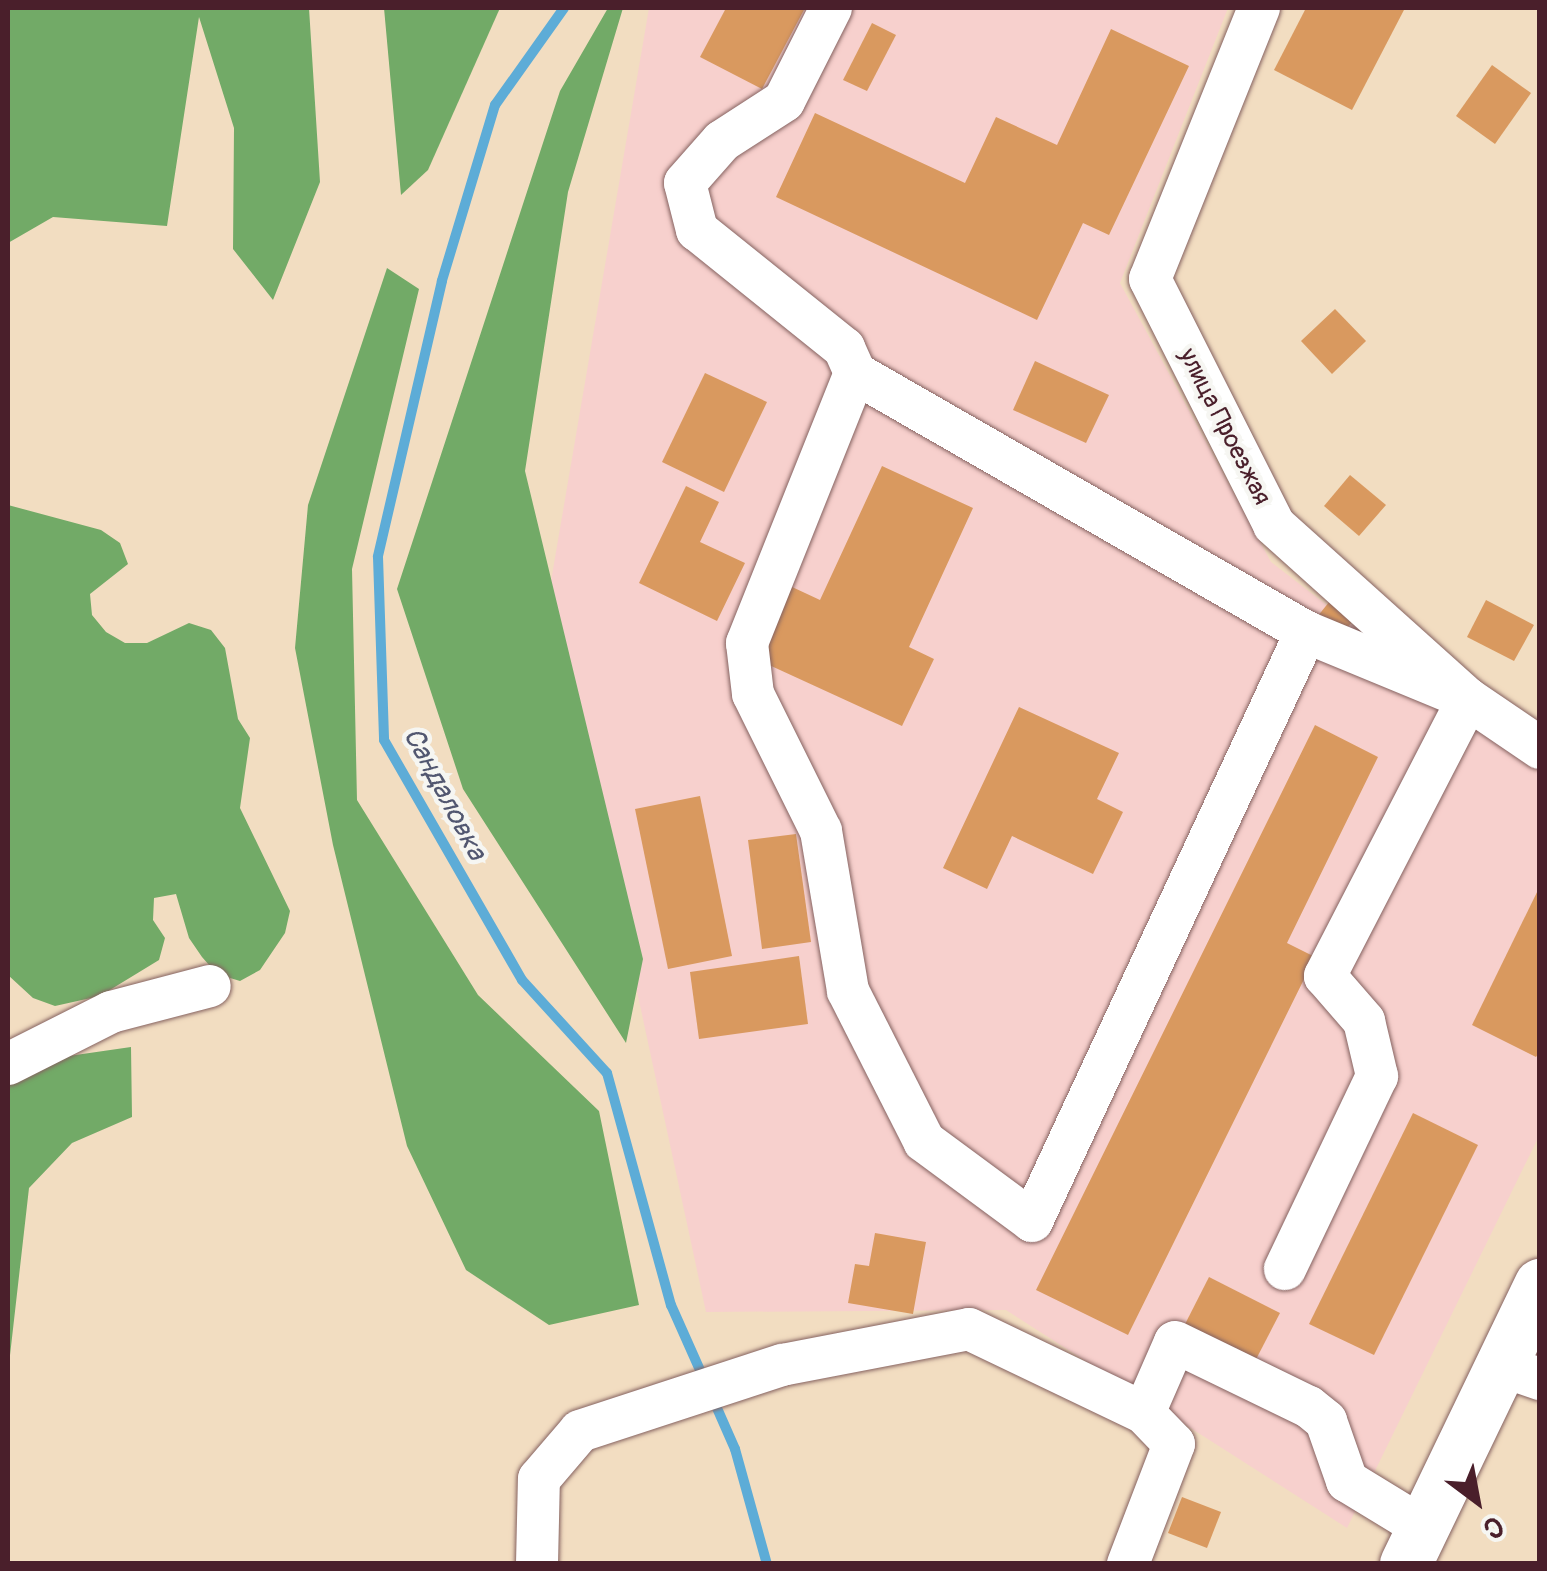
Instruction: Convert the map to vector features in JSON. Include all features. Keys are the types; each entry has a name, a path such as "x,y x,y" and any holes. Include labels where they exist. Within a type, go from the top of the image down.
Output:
{"main road":[{"path":"1415,1546 1521,1372 1540,1285"}],"street":[{"path":"831,8 784,101 722,141 685,182 697,230 844,348 856,374 1306,632 1468,698 1326,976 1364,1022 1377,1076 1285,1269"},
{"name":"улица Проезжая","path":"1259,8 1150,279 1274,526 1468,698 1540,748"},
{"path":"856,374 747,642 753,694 821,831 848,991 924,1141 1032,1221 1306,632"},
{"path":"8,1064 111,1012 210,986"},
{"path":"536,1564 539,1479 580,1431 782,1365 970,1329 1144,1412 1174,1444 1128,1564"},
{"path":"1144,1412 1175,1342 1309,1407 1326,1421 1347,1481 1415,1546"}],"shaded area":[{"path":"649,8 1228,8 1120,283 1271,562 1539,769 1539,1136 1347,1528 1006,1310 706,1312 550,587"}],"green space":[{"path":"8,8 309,8 320,182 273,300 233,249 234,128 199,17 167,226 53,217 8,243"},
{"path":"384,8 500,8 428,170 401,195"},
{"path":"608,8 623,8 568,192 525,471 643,959 626,1043 463,789 397,589 560,91"},
{"path":"387,268 419,289 352,569 357,800 478,995 599,1111 639,1305 549,1325 466,1270 407,1146 333,845 295,648 308,505"},
{"path":"8,505 101,530 120,543 128,564 90,594 92,615 106,632 125,643 147,643 189,623 211,630 225,648 238,719 250,738 240,808 290,911 285,933 260,970 240,981 217,974 202,957 189,938 176,894 154,898 153,920 165,938 159,960 100,996 55,1006 33,998 8,975"},
{"path":"131,1047 132,1117 72,1143 29,1188 8,1373 8,1084 48,1059"}],"building":[{"path":"726,8 805,8 762,89 700,57"},
{"path":"1306,8 1405,8 1352,110 1274,70"},
{"path":"872,23 896,35 867,91 843,80"},
{"path":"1111,29 1189,66 1109,235 1083,223 1037,320 776,197 815,113 965,183 996,117 1057,145"},
{"path":"1492,65 1531,93 1495,144 1456,116"},
{"path":"1335,309 1366,341 1332,374 1301,341"},
{"path":"1035,361 1109,395 1086,443 1013,410"},
{"path":"705,373 767,402 724,492 662,462"},
{"path":"882,466 973,508 909,647 934,659 902,726 756,659 790,586 820,600"},
{"path":"1350,475 1386,505 1359,536 1324,506"},
{"path":"686,486 719,502 700,542 745,563 717,621 639,583"},
{"path":"1338,591 1362,609 1341,636 1317,617"},
{"path":"1486,600 1534,625 1514,661 1467,637"},
{"path":"1019,707 1119,753 1097,799 1123,812 1093,874 1012,836 987,889 943,868"},
{"path":"1315,725 1378,757 1287,943 1315,957 1128,1335 1036,1290"},
{"path":"700,796 732,956 668,969 635,809"},
{"path":"796,834 811,942 762,949 748,840"},
{"path":"1540,886 1540,1051 1536,1057 1472,1025"},
{"path":"799,956 808,1024 699,1039 690,972"},
{"path":"1413,1113 1478,1145 1374,1355 1309,1324"},
{"path":"875,1233 926,1242 913,1314 848,1303 855,1264 869,1266"},
{"path":"1209,1277 1280,1313 1251,1369 1180,1334"},
{"path":"1182,1497 1221,1512 1207,1548 1168,1533"}],"waterway":[{"name":"Сандаловка","path":"564,8 495,105 442,281 378,557 384,740 522,980 607,1073 671,1305 704,1379"},
{"name":"Сандаловка","path":"713,1399 735,1449 767,1564"}]}
